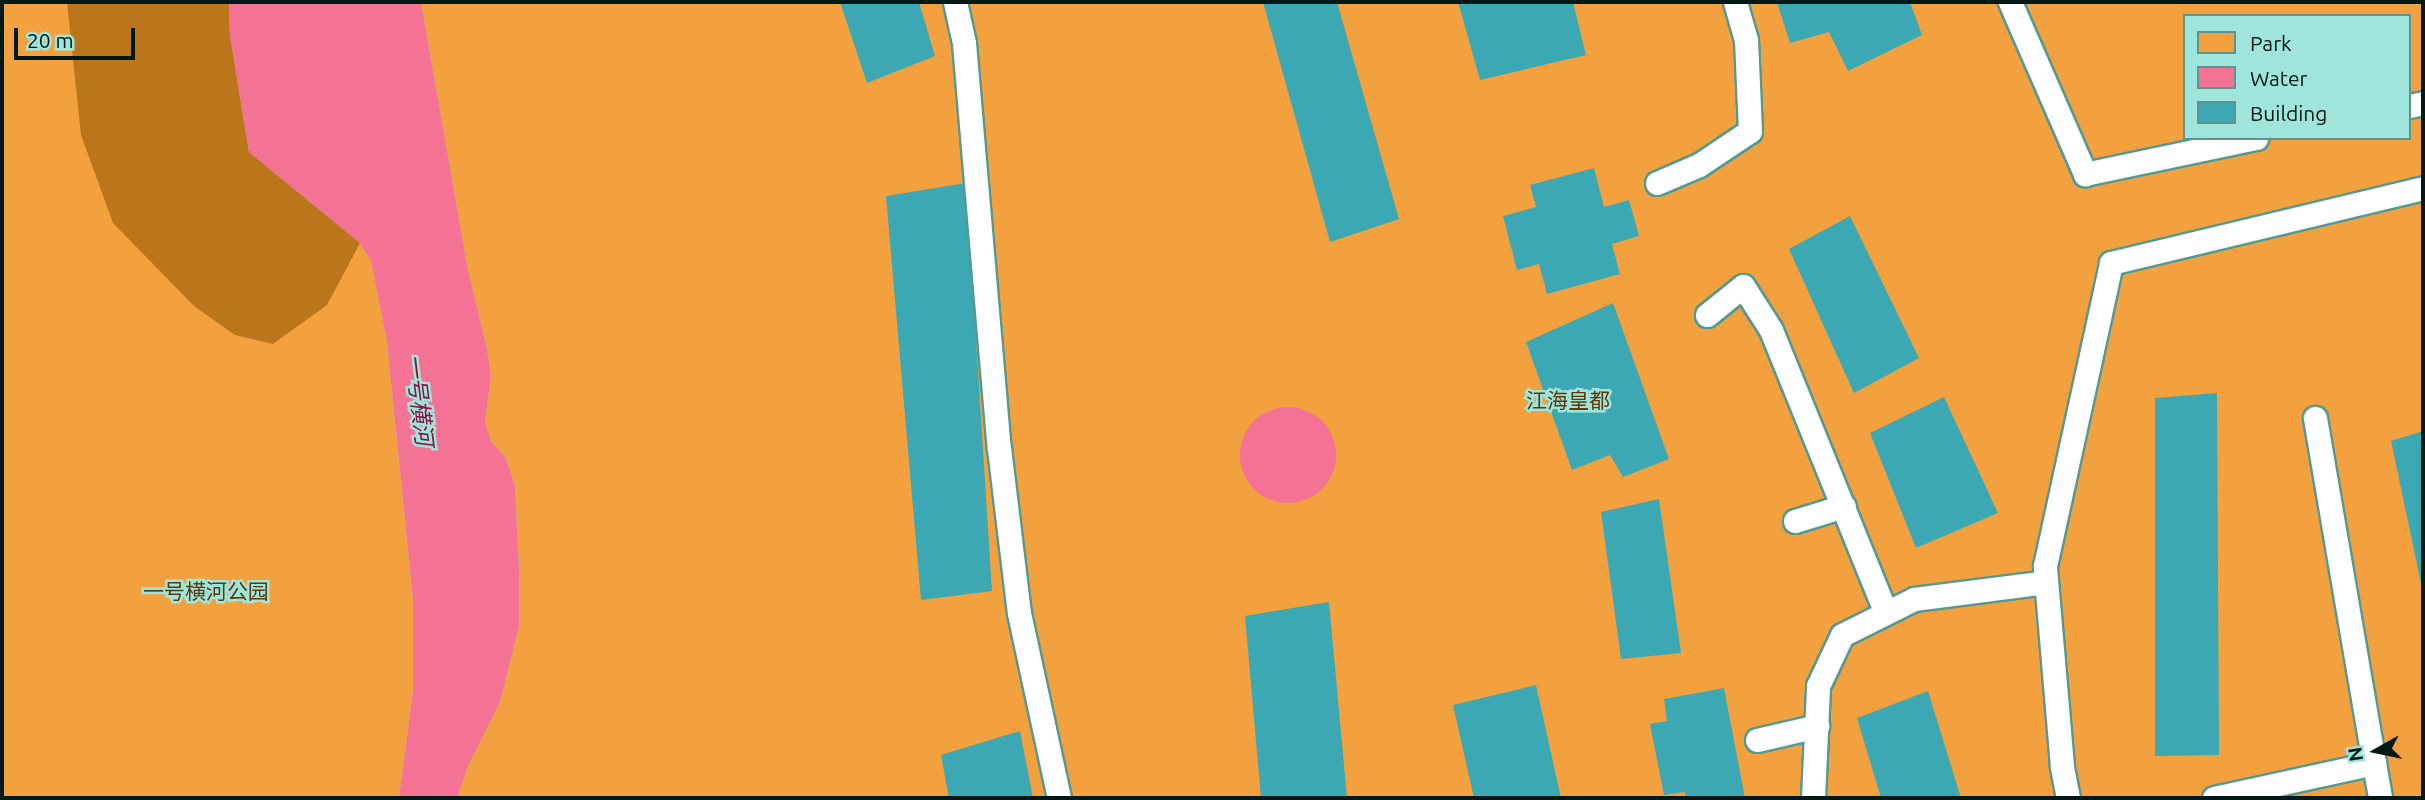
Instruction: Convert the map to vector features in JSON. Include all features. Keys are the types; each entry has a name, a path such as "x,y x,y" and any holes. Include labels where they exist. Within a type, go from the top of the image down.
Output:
{"lane":[{"path":"955,2 964,43 999,448 1019,613 1059,798"},
{"path":"1657,183 1699,165 1750,131 1746,40 1735,2"},
{"path":"2010,2 2085,174 2246,140"},
{"path":"2068,798 2062,766 2045,566 2111,263 2423,188"},
{"path":"1707,315 1743,286 1771,330 1886,613"},
{"path":"2315,418 2380,798"},
{"path":"1795,521 1844,506"},
{"path":"1813,798 1818,686 1842,635 1914,599 2046,582"},
{"path":"1757,740 1817,726"},
{"path":"2214,798 2374,763"}],"green space":[{"name":"一号横河公园","path":"2,2 229,2 230,35 249,152 360,243 371,260 387,341 413,599 413,691 399,798 2,798"},
{"name":"江海皇都","path":"421,2 2423,2 2423,798 457,798 468,766 500,702 519,626 515,486 506,458 491,441 485,422 491,376 468,271"}],"shaded area":[{"path":"67,2 229,2 230,35 249,152 360,243 327,305 273,344 235,335 194,306 113,223 81,135"}],"water":[{"name":"一号横河","path":"229,2 421,2 468,271 491,376 485,422 491,441 506,458 515,486 519,570 519,626 500,702 468,766 457,798 399,798 413,691 413,599 387,341 371,261 360,243 249,152 230,35"},
{"path":"1288,407 1306,411 1322,421 1332,437 1336,455 1332,473 1322,489 1306,499 1288,503 1270,499 1254,489 1244,473 1240,455 1244,437 1254,421 1270,411"}],"building":[{"path":"840,2 919,2 935,56 867,83"},
{"path":"1263,2 1337,2 1399,219 1330,242"},
{"path":"1458,2 1573,2 1586,55 1480,80"},
{"path":"1777,2 1910,2 1922,35 1848,71 1829,32 1790,43"},
{"path":"1594,168 1604,207 1629,200 1639,236 1612,244 1620,274 1547,294 1539,264 1517,270 1503,216 1536,207 1530,185"},
{"path":"966,183 992,591 921,600 886,196"},
{"path":"1850,216 1919,358 1854,393 1789,249"},
{"path":"1613,303 1669,459 1623,477 1610,455 1572,470 1526,342"},
{"path":"2217,393 2219,755 2155,756 2155,398"},
{"path":"1944,397 1998,513 1916,548 1870,433"},
{"path":"2423,431 2423,588 2422,588 2391,441"},
{"path":"1659,499 1681,653 1621,659 1601,512"},
{"path":"1329,602 1347,798 1261,798 1245,616"},
{"path":"1536,685 1561,798 1474,798 1453,705"},
{"path":"1724,688 1745,798 1686,798 1685,792 1664,795 1650,724 1667,721 1664,699"},
{"path":"1928,691 1961,798 1881,798 1857,718"},
{"path":"1020,731 1033,798 949,798 941,755"}]}
